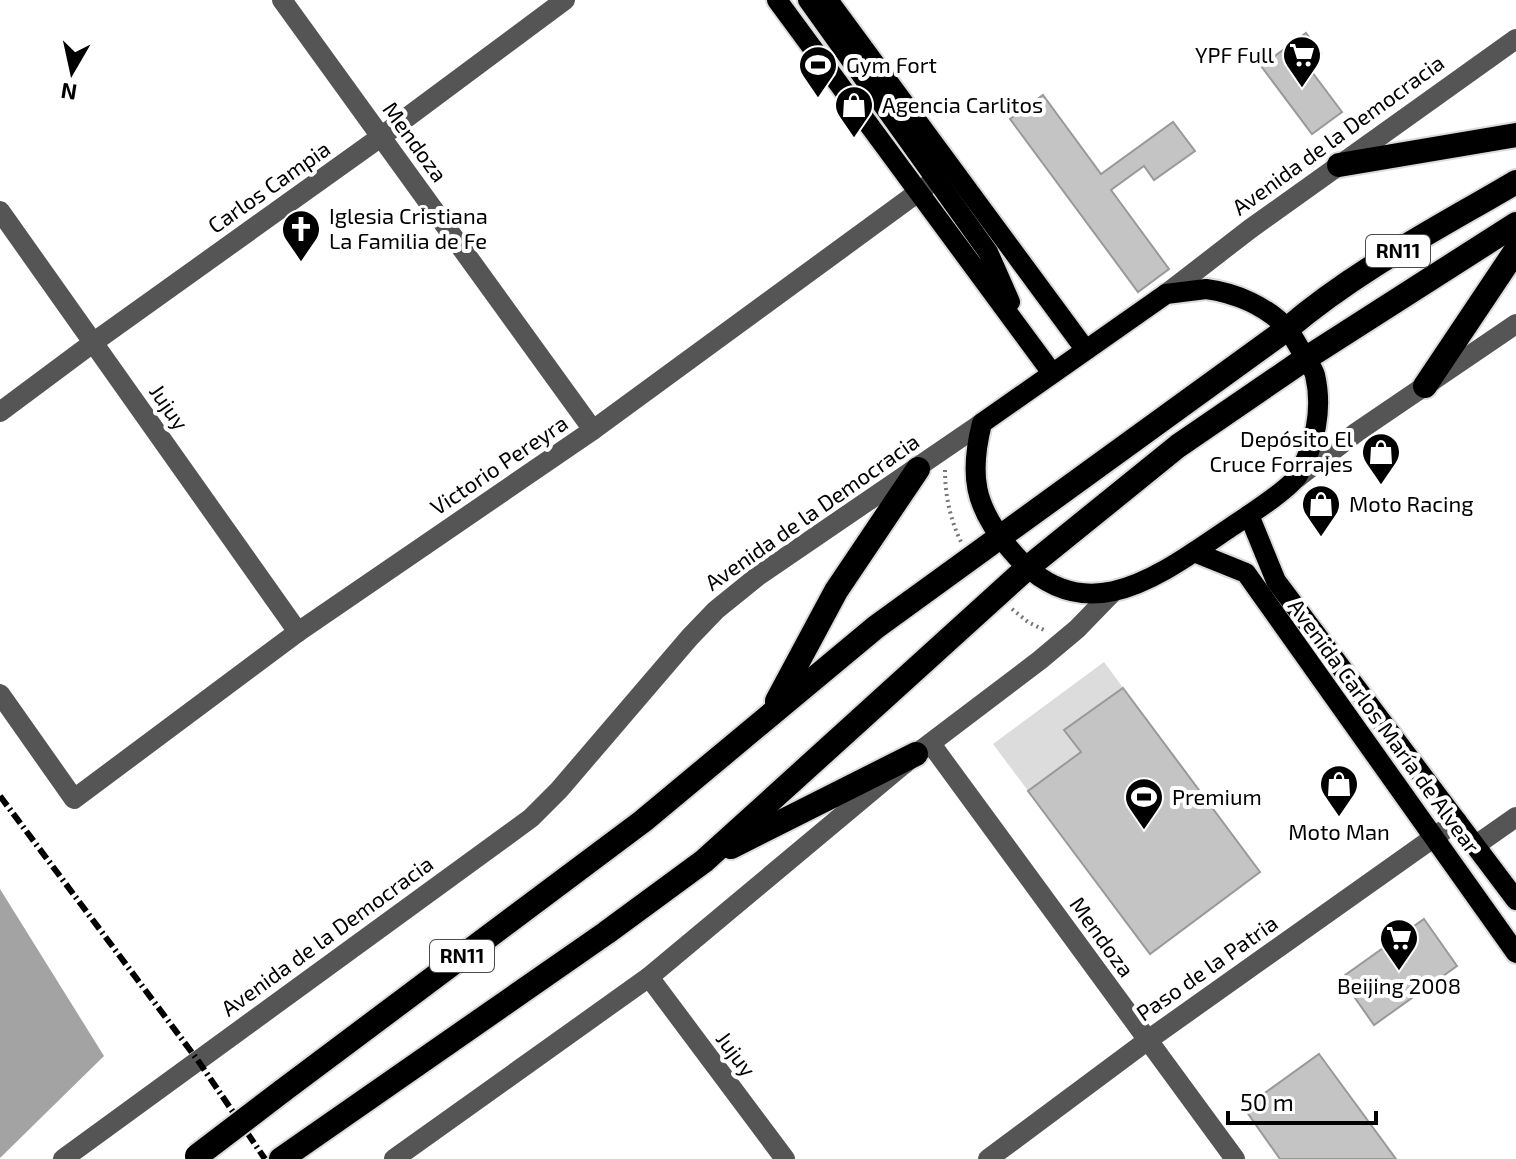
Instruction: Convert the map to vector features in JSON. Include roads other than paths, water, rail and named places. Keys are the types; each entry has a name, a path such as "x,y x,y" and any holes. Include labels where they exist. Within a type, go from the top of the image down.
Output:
{"highway":[{"path":"1339,165 1516,135"},
{"name":"RN11","path":"195,1158 643,821 876,627 1287,329 1322,299 1516,182"},
{"name":"RN11","path":"281,1159 606,933 704,861 1026,569 1178,446 1305,359 1516,224"},
{"path":"1425,386 1516,250"},
{"path":"770,714 836,591 918,469"},
{"path":"704,861 924,749"}],"main road":[{"path":"777,0 1052,373"},
{"path":"808,0 1085,349"},
{"path":"828,0 944,174 988,252 1026,335"},
{"path":"988,252 1063,319"},
{"path":"982,423 975,452 975,482 984,511 1026,569 1044,581 1071,591 1111,594 1156,577 1249,515 1297,478 1317,426 1314,373 1287,329 1253,303 1228,292 1206,289 1166,294"},
{"name":"Avenida de la Democracia","path":"982,423 1166,294"},
{"name":"Avenida Carlos María de Alvear","path":"1249,515 1276,581 1516,900"},
{"name":"Avenida Carlos María de Alvear","path":"1194,552 1246,573 1516,953"}],"street":[{"name":"Mendoza","path":"282,0 593,430"},
{"name":"Carlos Campia","path":"0,412 565,0"},
{"name":"Avenida de la Democracia","path":"1166,294 1250,229 1516,39"},
{"name":"Victorio Pereyra","path":"0,694 74,799 298,632 593,430 944,174"},
{"name":"Jujuy","path":"0,211 298,632"},
{"path":"1297,478 1516,324"},
{"name":"Avenida de la Democracia","path":"63,1159 531,818 716,610 758,576 982,423"},
{"path":"394,1159 649,977 924,749 1040,660 1077,629 1111,594"},
{"name":"Mendoza","path":"924,749 1148,1040 1235,1159"},
{"path":"1476,845 1516,817"},
{"name":"Paso de la Patria","path":"988,1159 1148,1040 1457,821"},
{"name":"Jujuy","path":"649,977 785,1159"}],"railway":[{"path":"0,796 199,1062 265,1159"}],"place":[{"name":"YPF Full","path":"1302,89"},
{"name":"Gym Fort","path":"818,99"},
{"name":"Agencia Carlitos","path":"854,139"},
{"name":"Iglesia Cristiana La Familia de Fe","path":"301,263"},
{"name":"Depósito El Cruce Forrajes","path":"1381,486"},
{"name":"Moto Racing","path":"1321,538"},
{"name":"Moto Man","path":"1339,818"},
{"name":"Premium","path":"1144,831"},
{"name":"Beijing 2008","path":"1399,972"}]}
